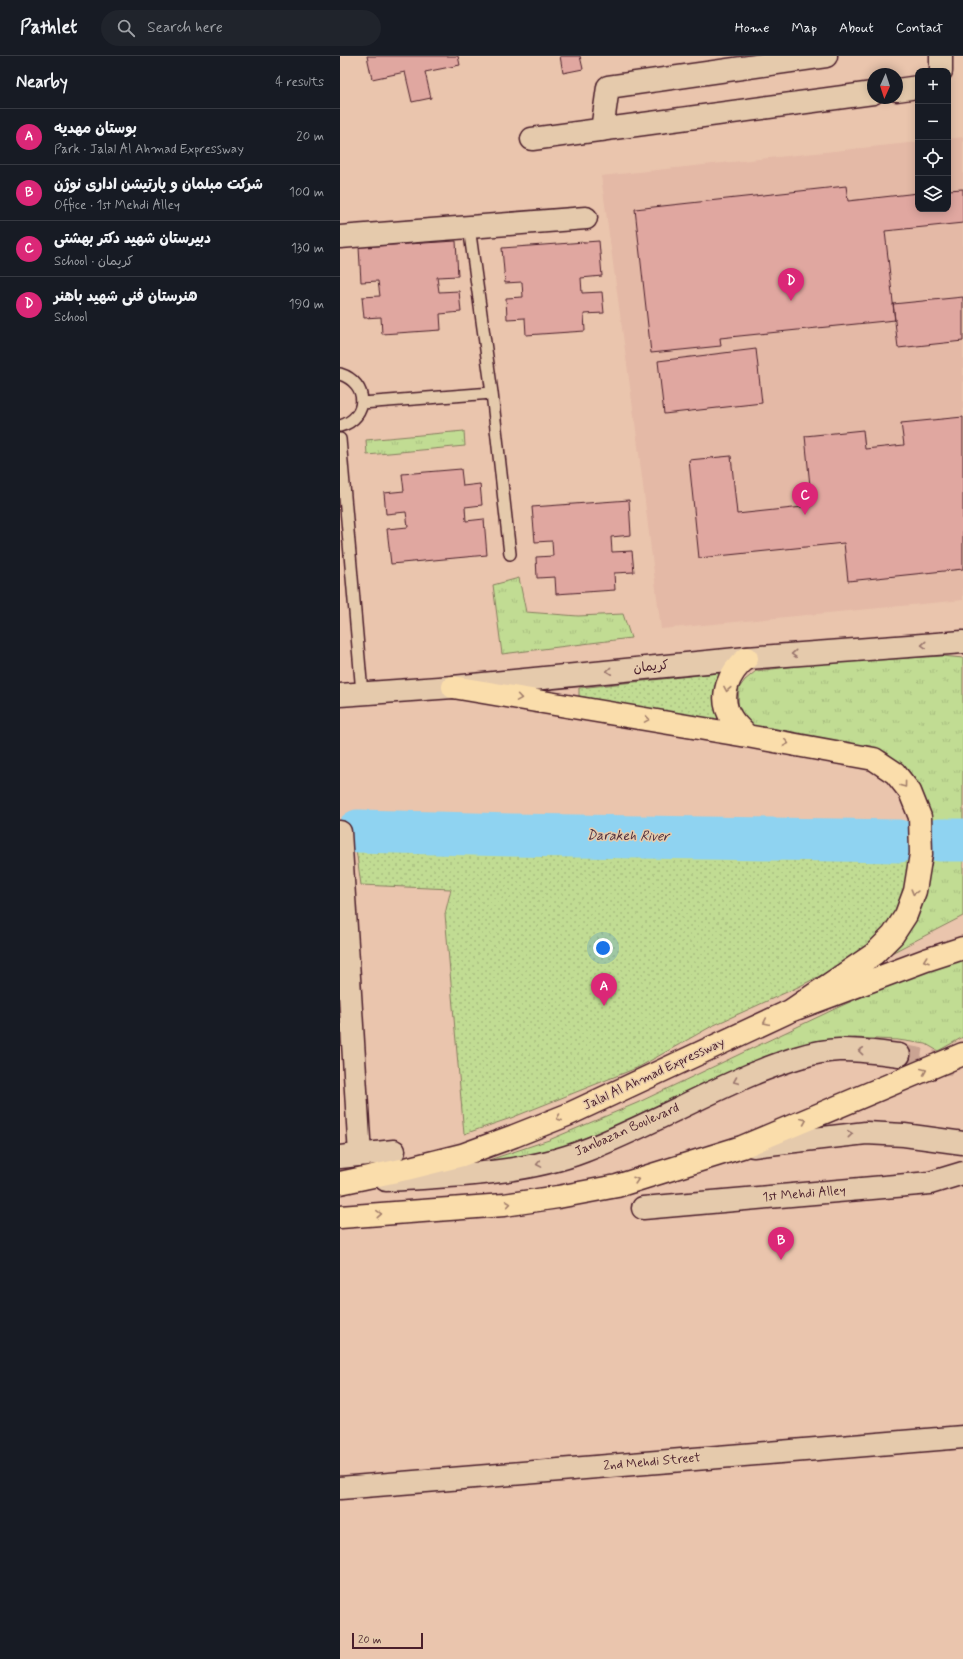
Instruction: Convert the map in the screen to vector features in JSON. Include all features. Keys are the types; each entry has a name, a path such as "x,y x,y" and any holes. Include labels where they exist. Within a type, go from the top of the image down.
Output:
{"highway":[{"path":"747,658 736,666 729,678 725,692 726,706 732,719 747,736"},
{"path":"453,686 874,758 895,773 910,792 920,817 921,854 915,891 906,915 893,935 874,954 790,1011"},
{"name":"Jalal Al Ahmad Expressway","path":"343,1183 462,1155 514,1136 567,1115 790,1011 926,960 963,948"},
{"path":"340,1217 504,1205 617,1186 742,1147 963,1054"}],"street":[{"path":"602,130 608,87 826,56"},
{"path":"940,56 941,68"},
{"path":"903,89 915,87"},
{"path":"532,139 867,94"},
{"path":"340,237 586,218"},
{"name":"کریمان","path":"340,695 453,686 747,658 963,642"},
{"path":"341,842 345,1003 359,1155"},
{"name":"Janbazan Boulevard","path":"343,1183 471,1174 544,1163 583,1151 638,1128 722,1086 795,1058 838,1050 856,1050 899,1055"},
{"path":"742,1147 866,1133 904,1135 963,1143"},
{"name":"1st Mehdi Alley","path":"643,1208 923,1183 963,1173"},
{"name":"2nd Mehdi Street","path":"340,1488 963,1437"}],"lane":[{"path":"468,227 492,394 510,554"},
{"path":"340,374 355,382 362,395 360,412 347,424 340,426"},
{"path":"362,403 492,394"},
{"path":"340,439 362,693"}],"shaded area":[{"path":"963,137 963,600 661,629 636,430 601,176 915,142 915,212 951,212 951,139"}],"green space":[{"path":"464,431 465,446 367,455 366,440"},
{"path":"519,578 526,612 578,616 623,614 631,638 502,654 493,585"},
{"path":"942,656 963,658 963,825 930,825 929,812 921,789 909,771 886,752 750,727 741,716 738,704 739,688 745,680 756,671 821,663"},
{"path":"727,672 718,704 720,723 579,696 579,688"},
{"path":"931,847 963,847 963,916 876,961"},
{"path":"356,849 910,856 908,875 900,906 893,922 857,957 798,987 712,1026 639,1067 511,1118 464,1134 445,914 451,889 361,885"},
{"path":"963,959 963,1037 938,1051 926,1044 898,1040 855,1038 803,1046 599,1137 552,1151 474,1165 549,1140 637,1103 841,1006 898,981"}],"building":[{"path":"367,56 458,56 460,65 425,72 431,98 412,102 405,72 372,79"},
{"path":"560,56 580,56 583,69 563,73"},
{"path":"846,186 848,201 915,193 915,212 951,212 951,190 963,189 963,223 885,231 895,320 720,338 721,346 651,353 635,209"},
{"path":"456,241 458,276 437,277 439,292 459,291 461,312 440,314 441,330 382,334 381,317 364,318 362,297 380,296 378,281 361,282 359,247"},
{"path":"599,241 602,276 581,278 582,293 602,292 604,313 584,314 585,331 526,335 525,318 507,319 506,298 523,297 522,282 505,283 502,248"},
{"path":"963,297 963,341 898,348 893,304"},
{"path":"756,349 762,403 664,414 658,361"},
{"path":"963,417 963,569 848,581 844,543 699,558 689,460 731,456 737,514 812,506 805,436 863,430 865,449 904,445 901,423"},
{"path":"461,469 463,486 480,484 482,505 465,507 466,521 484,519 487,555 391,564 387,529 408,527 406,512 386,514 384,493 404,491 402,474"},
{"path":"629,500 631,535 611,537 612,552 632,551 634,572 614,573 615,590 556,594 555,577 537,578 536,557 553,556 552,541 535,542 532,507"}],"waterway":[{"name":"Darakeh River","path":"358,831 899,841"},
{"name":"Darakeh River","path":"939,840 963,840"}],"tunnel":[{"path":"899,1055 963,1067"}],"place":[{"name":"هنرستان فنی شهید باهنر","path":"791,301"},
{"name":"دبیرستان شهید دکتر بهشتی","path":"805,515"},
{"name":"بوستان مهدیه","path":"604,1006"},
{"name":"شرکت مبلمان و پارتیشن اداری نوژن","path":"781,1260"}]}
